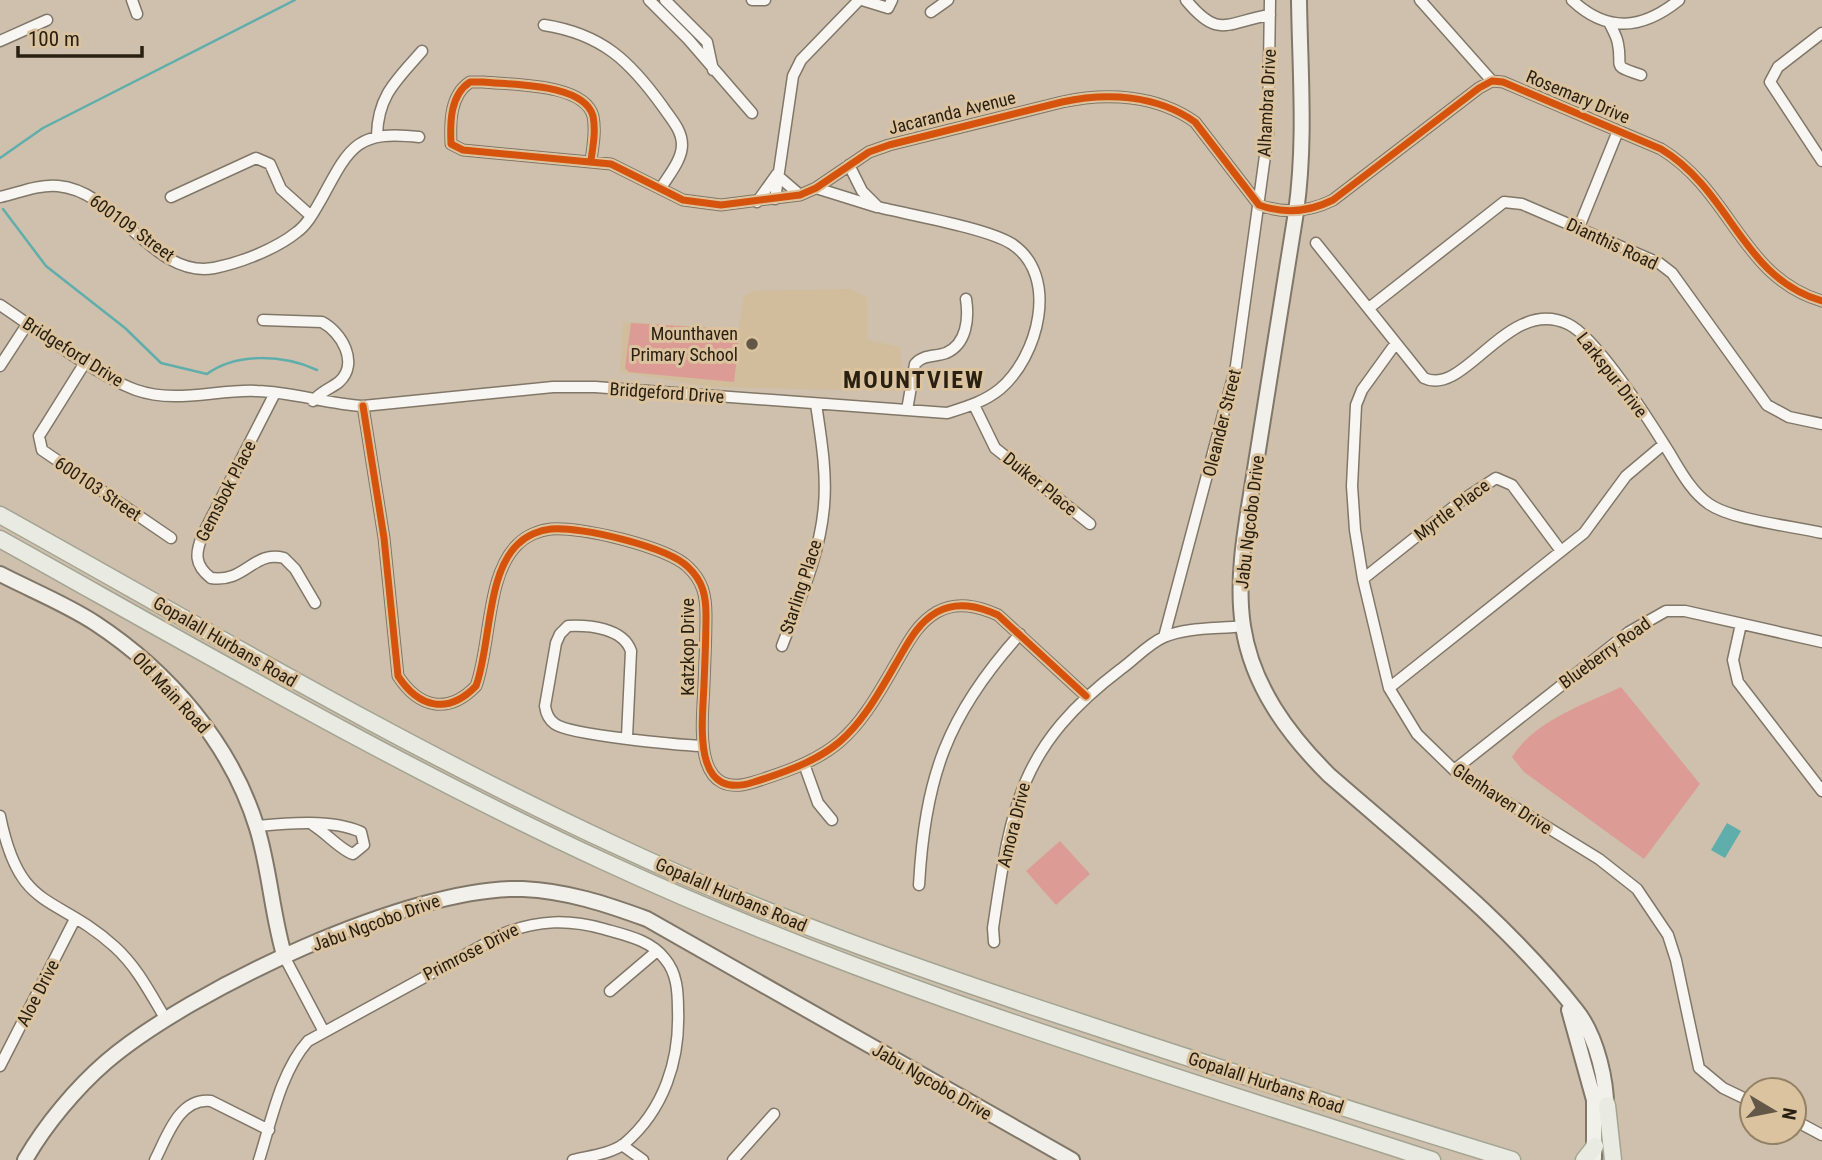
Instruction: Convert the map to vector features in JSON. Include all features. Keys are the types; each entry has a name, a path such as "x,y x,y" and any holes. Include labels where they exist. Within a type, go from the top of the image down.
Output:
{"main road":[{"name":"Jabu Ngcobo Drive","path":"1298,0 1301,121 1296,211 1242,563 1243,626 1262,686 1300,745 1329,775 1535,958 1567,1002 1576,1010 1592,1041 1606,1105 1598,1155"},
{"name":"Gopalall Hurbans Road","path":"0,515 404,742 615,845 698,881 817,931 923,970 1512,1160"},
{"name":"Gopalall Hurbans Road","path":"0,539 223,665 410,766 604,862 912,988 1432,1160"},
{"name":"Old Main Road","path":"0,575 92,621 158,673 191,709 221,750 257,826 285,958"},
{"name":"Jabu Ngcobo Drive","path":"25,1160 54,1120 104,1063 165,1018 285,958 426,901 522,889 593,900 647,919 1072,1160"},
{"name":"Jabu Ngcobo Drive","path":"1567,1002 1589,1073 1598,1155"},
{"path":"1606,1105 1613,1160"},
{"path":"1584,1160 1598,1155"}],"street":[{"path":"132,0 137,14"},
{"path":"649,0 752,113"},
{"path":"665,0 699,31 711,51 713,70"},
{"path":"752,0 765,0"},
{"path":"775,199 793,76 801,60 861,0 888,8 892,0"},
{"path":"931,12 948,0"},
{"path":"1186,0 1210,24 1224,26 1270,15"},
{"name":"Alhambra Drive","path":"1259,205 1268,134 1270,0"},
{"path":"1259,205 1296,211 1318,208 1333,201 1479,88 1492,81 1420,0"},
{"path":"1572,0 1585,12 1609,22 1646,21 1679,0"},
{"path":"0,41 47,20"},
{"path":"1609,22 1619,47 1618,62 1623,69 1641,75"},
{"path":"544,26 568,30 601,44 618,54 642,77 676,126 681,140 680,155 661,188"},
{"path":"1822,33 1778,67 1770,82 1822,161"},
{"path":"419,138 377,135 381,104 422,51"},
{"name":"Rosemary Drive","path":"1492,81 1514,86 1681,160 1700,178 1769,273 1802,295 1822,301"},
{"name":"Jacaranda Avenue","path":"591,160 595,132 593,116 587,103 577,96 564,92 470,82 456,96 450,124 451,144 463,150 591,160 630,171 697,204 757,202 800,195 816,188 869,152 899,142 1088,96 1113,96 1165,106 1195,122 1259,205"},
{"path":"1579,227 1618,131"},
{"name":"600109 Street","path":"0,197 55,185 83,193 100,202 164,256 198,268 232,264 298,232 311,216 350,151 377,135"},
{"path":"172,197 256,158 270,164 281,189 311,216"},
{"path":"849,165 862,191 878,207"},
{"path":"778,174 800,195"},
{"path":"757,202 778,174"},
{"name":"Bridgeford Drive","path":"0,305 133,389 171,397 241,390 363,406 553,387 947,413 974,405 1001,388 1024,358 1040,302 1039,283 1033,267 1010,242 816,188"},
{"name":"Dianthis Road","path":"1369,308 1504,202 1522,204 1659,263 1672,273 1767,405 1789,417 1822,424"},
{"name":"Oleander Street","path":"1164,637 1228,405 1259,205"},
{"name":"Larkspur Drive","path":"1317,243 1423,378 1441,382 1524,323 1542,320 1569,324 1586,336 1664,444 1697,495 1711,506 1724,511 1822,533"},
{"path":"907,410 915,363 923,357 947,352 962,338 968,312 966,299"},
{"path":"263,320 321,322 329,326 345,345 347,368 342,379 320,392 313,401"},
{"path":"0,366 28,323"},
{"name":"Glenhaven Drive","path":"1396,342 1362,390 1356,405 1352,486 1363,579 1389,688 1417,734 1454,771 1599,859 1637,890 1668,935 1676,960 1699,1068 1738,1095"},
{"name":"600103 Street","path":"86,361 39,436 38,444 42,450 171,538"},
{"name":"Gemsbok Place","path":"275,393 203,534 196,551 197,563 211,579 223,580 234,578 264,557 284,558 295,569 315,603"},
{"name":"Starling Place","path":"782,646 816,555 824,507 824,466 816,404"},
{"name":"Duiker Place","path":"974,405 995,448 1090,524"},
{"name":"Katzkop Drive","path":"363,406 384,538 398,676 410,694 435,705 466,697 476,686 506,557 530,535 547,529 566,528 673,555 700,580 706,595 702,746 710,771 719,779 740,786 826,754 859,726 918,627 937,612 962,605 982,608 998,615 1086,696"},
{"path":"1389,688 1596,522 1626,476 1664,444"},
{"name":"Myrtle Place","path":"1363,579 1461,501 1496,478 1504,479 1511,485 1561,551"},
{"name":"Blueberry Road","path":"1454,771 1648,620 1666,611 1685,611 1822,642"},
{"path":"1741,624 1733,660 1738,682 1822,790"},
{"path":"627,737 631,651 628,641 614,633 568,626 556,643 545,706 547,715 566,729 627,737 646,743 702,746"},
{"name":"Amora Drive","path":"994,942 993,928 1009,830 1026,775 1047,742 1086,696 1164,637 1243,626"},
{"path":"919,885 924,822 939,760 974,690 1020,634"},
{"path":"804,764 818,803 832,820"},
{"path":"0,816 6,847 18,874 47,904 95,930 117,949 134,968 165,1018"},
{"path":"257,826 313,825 353,828 361,832 364,845 353,854 346,852 336,841 313,825"},
{"name":"Aloe Drive","path":"0,1066 75,919"},
{"name":"Primrose Drive","path":"259,1160 298,1051 323,1030 446,963 527,924 554,921 584,923 629,936 657,951"},
{"path":"573,1160 622,1145 653,1111 668,1080 678,1045 678,988 671,968 657,951 610,991"},
{"path":"285,958 310,1011 323,1030"},
{"path":"155,1160 178,1117 187,1107 201,1100 211,1101 269,1130"},
{"path":"733,1160 774,1114"},
{"path":"622,1145 643,1160"}],"shaded area":[{"name":"Mounthaven Primary School","path":"851,289 867,297 867,340 900,347 903,391 713,387 620,372 623,322 739,329 744,296 754,291"},
{"path":"631,323 727,329 739,338 734,382 629,372 625,368"},
{"path":"1621,687 1700,784 1644,859 1524,772 1512,757 1522,744 1547,723"},
{"path":"1060,841 1090,874 1056,905 1026,871"}],"water":[{"path":"1727,823 1741,831 1725,858 1711,850"}],"waterway":[{"path":"0,158 43,128 295,0"},
{"path":"3,209 46,266 125,328 161,363 207,374 232,362 261,358 290,361 317,370"}],"cycle path":[{"path":"591,160 593,116 587,105 576,97 546,88 483,82 470,82 458,94 451,118 451,144 463,150 611,164 683,200 721,205 800,195 816,188 869,152 889,145 1062,102 1096,97 1131,98 1165,106 1195,122 1259,205 1278,210 1296,210 1333,200 1479,88 1492,81 1503,82 1661,149 1685,167 1705,188 1754,254 1773,273 1795,289 1822,301"},
{"path":"363,406 384,538 398,676 406,687 425,701 445,704 455,701 476,686 500,573 518,544 537,532 551,529 602,534 644,545 678,560 697,578 703,589 706,608 703,736 710,770 719,781 733,785 782,773 824,753 840,742 867,711 918,629 937,612 952,607 975,607 998,615 1086,696"}],"place":[{"name":"Mounthaven Primary School","path":"752,344"}],"district":[{"name":"MOUNTVIEW","path":"914,380"}]}
